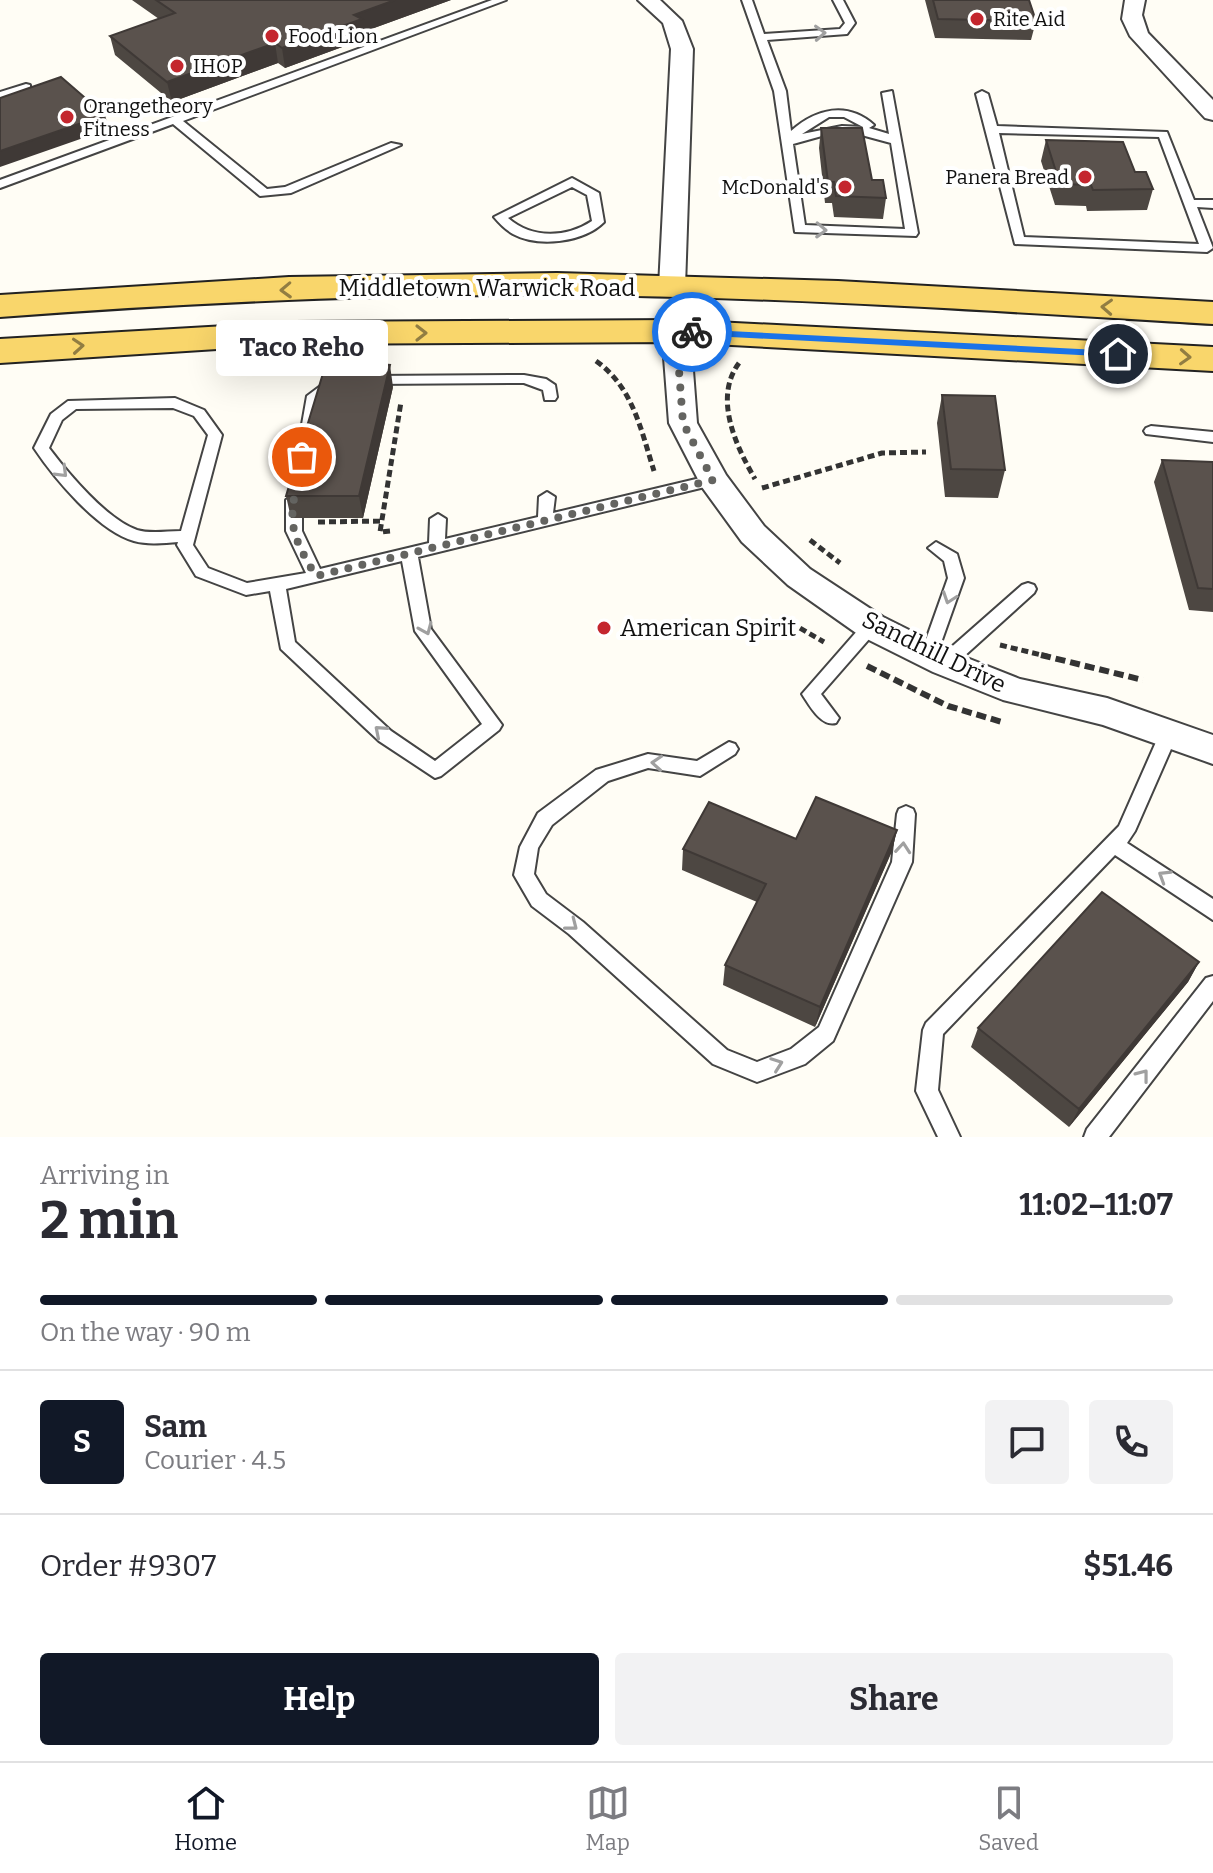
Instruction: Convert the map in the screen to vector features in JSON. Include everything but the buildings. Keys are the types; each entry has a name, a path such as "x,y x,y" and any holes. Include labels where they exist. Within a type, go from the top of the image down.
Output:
{"main road":[{"name":"Middletown Warwick Road","path":"0,306 136,296 462,284 836,291 1213,313"},
{"path":"526,332 647,307 666,296 672,287"},
{"path":"676,331 678,320 716,307 836,291"},
{"name":"Middletown Warwick Road","path":"0,351 293,333 676,331 1213,359"}],"street":[{"path":"648,0 672,21 682,49 672,287"},
{"path":"1135,0 1131,10 1132,22 1140,36 1208,102"},
{"name":"Sandhill Drive","path":"676,331 683,423 713,480 753,534 799,577 871,626 937,659 1015,691 1107,712 1213,750"}],"lane":[{"path":"0,184 501,0"},
{"path":"747,0 780,91 799,229 912,233 888,93"},
{"path":"760,37 843,32 850,23 838,0"},
{"path":"0,96 26,87"},
{"path":"982,94 1019,241 1207,248 1163,134 992,129"},
{"path":"175,120 264,193 287,190 395,145"},
{"path":"787,142 836,128 854,127 876,131 896,141"},
{"path":"572,182 593,193 598,222 584,232 534,235 518,232 500,217 572,182"},
{"path":"1190,203 1213,204"},
{"path":"305,442 314,396 331,382 405,379 452,387 541,382 550,388 550,397"},
{"path":"187,536 139,537 121,531 54,465 41,448 56,417 73,404 175,403 199,413 215,435 185,545 202,572 246,589 316,576 713,480"},
{"path":"1151,431 1213,437"},
{"path":"297,488 291,518 293,531 296,544 316,576"},
{"path":"545,521 547,497"},
{"path":"437,547 438,519"},
{"path":"936,548 951,558 956,578 937,659"},
{"path":"277,584 287,645 385,736 435,771 493,725 423,631 409,554"},
{"path":"937,659 972,639 1028,589"},
{"path":"830,718 811,694 871,626"},
{"path":"949,1137 927,1091 933,1030 1126,831 1169,733"},
{"path":"729,749 700,769 648,761 602,775 545,819 529,847 524,875 539,900 576,928 720,1057 757,1072 798,1057 826,1034 902,862 906,814"},
{"path":"1113,844 1197,897 1213,911"},
{"path":"1095,1137 1213,985"}],"path":[{"path":"743,359 734,367 726,382 727,401 735,439 769,498"},
{"path":"380,532 405,379"},
{"path":"762,488 882,453 926,452"},
{"path":"313,522 381,521"},
{"path":"806,537 847,569"},
{"path":"781,617 948,706 979,717 1014,724"},
{"path":"972,639 1143,680"}],"way so far":[{"path":"302,457 291,518 296,544 316,576 713,480 683,423 676,331 692,332"}],"place":[{"name":"Rite Aid","path":"977,19"},
{"name":"Food Lion","path":"272,36"},
{"name":"IHOP","path":"177,66"},
{"name":"Orangetheory Fitness","path":"67,117"},
{"name":"Panera Bread","path":"1085,177"},
{"name":"McDonald's","path":"845,187"},
{"name":"Taco Reho","path":"302,457"},
{"name":"American Spirit","path":"604,628"}],"route":[{"path":"692,332 1118,354"}]}
